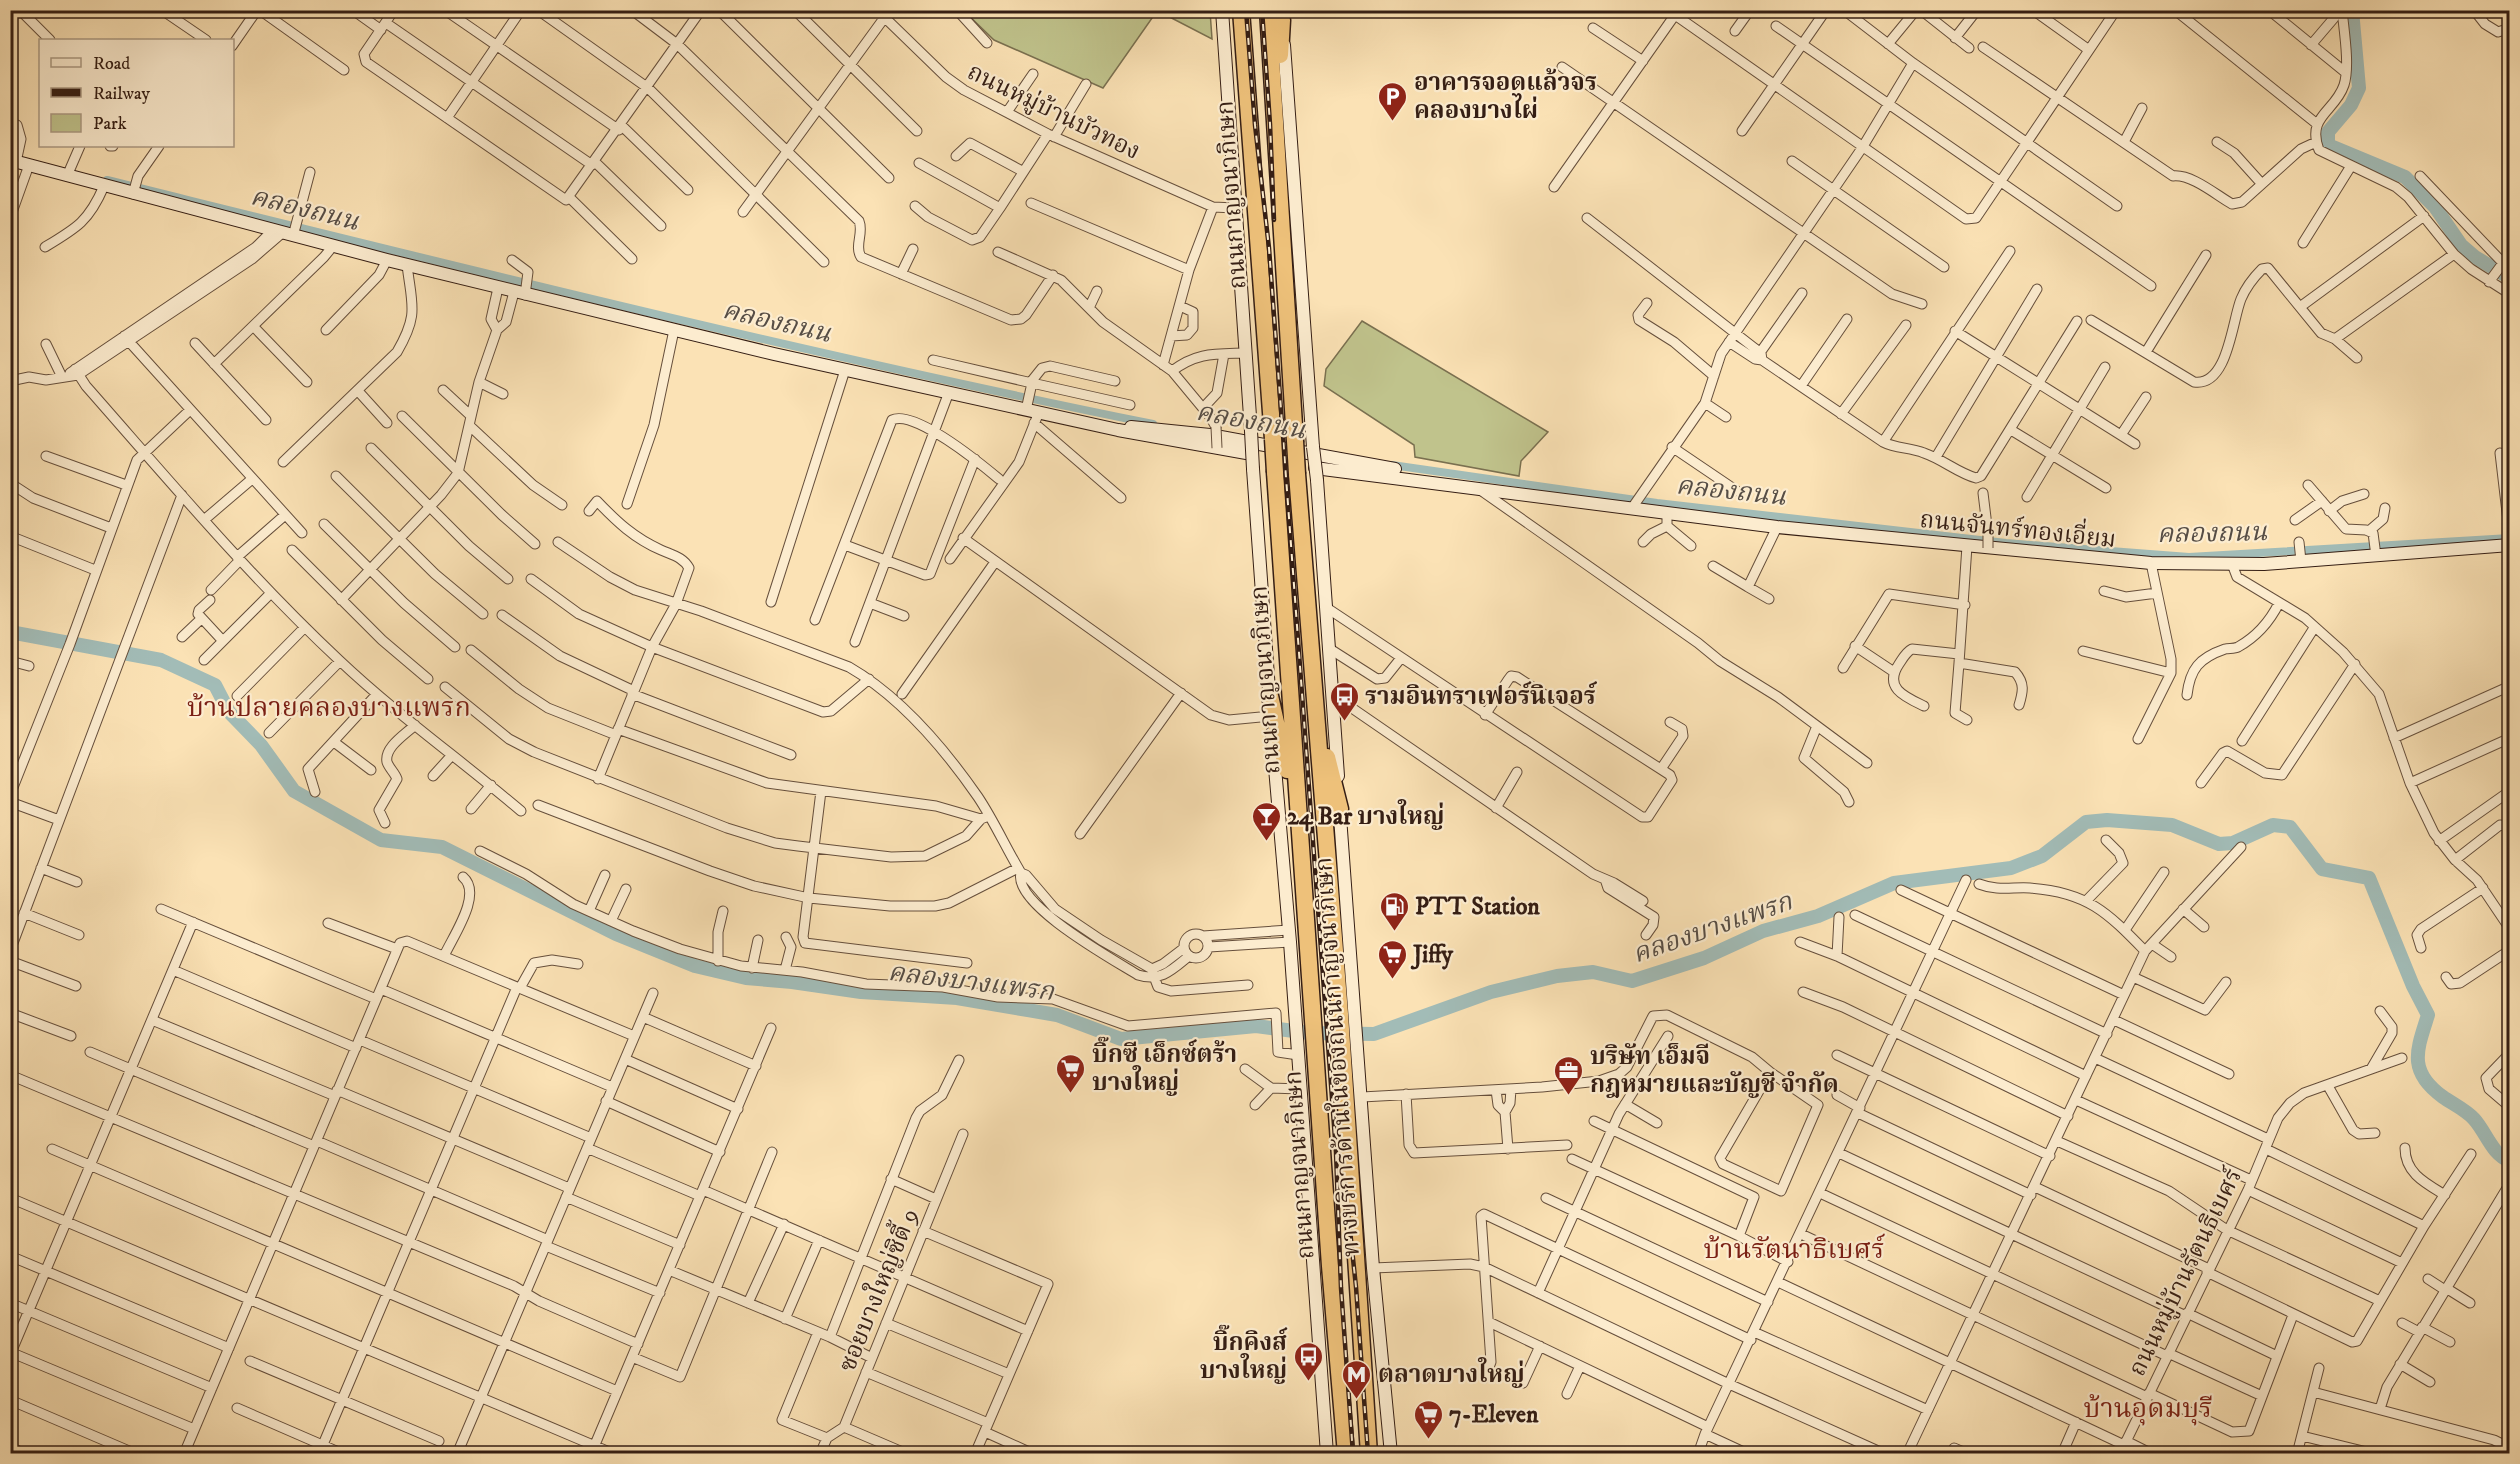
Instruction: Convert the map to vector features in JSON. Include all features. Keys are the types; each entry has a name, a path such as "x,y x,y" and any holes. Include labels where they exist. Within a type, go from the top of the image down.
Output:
{"highway":[{"name":"ถนนกาญจนาภิเษก","path":"1241,10 1330,1266 1346,1454"},
{"name":"ถนนกาญจนาภิเษก","path":"1277,14 1276,118 1297,474 1340,1014 1369,1454"},
{"path":"1270,696 1298,821"},
{"path":"1314,706 1340,809"}],"main road":[{"path":"1222,10 1270,716 1290,936 1327,1454"},
{"name":"ทางบริการด้านในของถนนกาญจนาภิเษก","path":"1277,14 1327,608 1373,1268 1391,1454"},
{"path":"14,160 104,186 134,191 387,260 498,288 522,291 674,330 1032,412 1189,444 1252,454"},
{"path":"1106,427 1140,426 1209,435 1438,476 1472,487"},
{"path":"1316,474 1362,473 1472,487"},
{"name":"ถนนจันทร์ทองเอี่ยม","path":"1472,487 1634,505 1667,513 1777,527 2151,563 2232,564 2510,545"}],"street":[{"path":"10,15 15,10"},
{"path":"20,10 49,39"},
{"path":"162,10 205,39"},
{"path":"234,43 258,10 344,70"},
{"path":"353,10 384,26 593,164 661,225"},
{"path":"394,10 364,54 366,62 562,199 570,198 701,10"},
{"path":"446,10 620,128 687,190"},
{"path":"447,118 521,10"},
{"path":"538,10 648,88 824,262"},
{"path":"632,10 677,44 859,221 861,228 859,255 1017,320 1026,315 1053,275"},
{"path":"719,10 889,178"},
{"path":"795,10 917,131"},
{"name":"ถนนหมู่บ้านบัวทอง","path":"878,10 888,14 952,82 1051,136 1213,207 1235,208"},
{"path":"957,10 987,43"},
{"path":"1735,30 1750,10"},
{"path":"1742,131 1826,10"},
{"path":"1844,10 1913,63 2117,206"},
{"path":"1955,38 1977,10"},
{"path":"2032,10 2089,50"},
{"path":"1554,187 1643,61 1673,12 1965,219 1976,218 2116,10"},
{"path":"2175,10 2317,124"},
{"path":"2342,10 2344,84 2317,124 2316,142 2319,150 2396,187 2424,216 2454,254 2510,294"},
{"path":"2474,10 2496,32 2507,29"},
{"path":"1888,44 1915,11 1969,48"},
{"path":"2273,12 2345,72"},
{"path":"743,212 888,14"},
{"path":"2311,45 2334,18"},
{"path":"1776,26 2151,286"},
{"path":"1593,28 1643,61"},
{"path":"1983,47 2058,95 2173,176 2181,175 2209,188 2232,204 2242,202 2301,149 2316,142"},
{"path":"1634,505 1672,447 1705,403 1721,354 1862,148 1913,63"},
{"path":"1562,67 1892,294 1922,304"},
{"path":"1007,112 1033,74"},
{"path":"915,206 928,217 972,240 980,237 1022,171 1051,136 1086,84"},
{"path":"2124,142 2142,108"},
{"path":"14,160 21,139 17,125"},
{"path":"956,156 970,142 1022,171"},
{"path":"2217,142 2234,153 2261,183"},
{"path":"68,174 79,147"},
{"path":"134,191 138,176 158,147"},
{"path":"1792,161 1944,267"},
{"path":"919,163 999,208"},
{"path":"10,218 29,165"},
{"path":"2303,243 2351,166"},
{"path":"10,381 29,377 46,380 71,374 263,252 286,232 299,212 310,172"},
{"path":"2420,176 2505,264 2490,280"},
{"path":"45,247 80,227 88,219 104,186"},
{"path":"570,198 632,259"},
{"path":"1031,203 1189,270"},
{"path":"1163,365 1189,270 1213,207"},
{"path":"2300,307 2424,216"},
{"path":"1587,218 1732,338 1841,414 1896,449 1912,448 1976,478 1981,476 2011,430 2077,321"},
{"path":"214,364 254,327 333,246"},
{"path":"901,274 913,249"},
{"path":"1883,442 2010,251"},
{"path":"998,252 1053,275 1089,308 1172,371 1216,427 1217,448"},
{"path":"2335,339 2454,254"},
{"path":"2146,352 2206,255"},
{"path":"326,330 379,275 387,260"},
{"path":"341,600 458,473 471,427 471,416 479,382 497,330 506,322 529,276 525,269 512,260"},
{"path":"283,462 393,357 408,332 414,307 407,265"},
{"path":"2091,320 2194,382 2203,383 2209,380 2232,340 2239,302 2246,287 2262,268 2268,268 2321,333 2335,339 2357,358"},
{"path":"497,330 491,319 498,288"},
{"path":"1935,457 2037,289"},
{"path":"1089,308 1097,291"},
{"path":"1759,357 1802,293"},
{"path":"1647,303 1638,315 1639,320 1674,342 1714,375"},
{"path":"1171,336 1187,335 1193,328 1192,312 1180,306"},
{"path":"1801,386 1847,320"},
{"path":"1841,414 1906,325"},
{"path":"254,327 307,382"},
{"path":"627,504 654,425 674,330"},
{"path":"1955,331 2135,444"},
{"path":"127,340 302,533"},
{"path":"195,343 266,420"},
{"path":"46,344 238,559 305,627 377,694 521,811"},
{"path":"1172,371 1191,358 1245,353"},
{"path":"1203,408 1217,393 1224,354"},
{"path":"933,360 1130,405"},
{"path":"950,559 1019,462 1032,412 1031,383 1042,368 1050,366 1115,381"},
{"path":"2027,497 2105,367"},
{"path":"771,602 845,370"},
{"path":"479,382 503,394"},
{"path":"443,390 471,416"},
{"path":"358,391 387,423"},
{"path":"855,642 936,433 949,392"},
{"path":"2121,435 2145,397"},
{"path":"1705,403 1726,417"},
{"path":"10,795 70,644 126,485 143,451 190,411"},
{"path":"1032,412 1120,498"},
{"path":"402,416 458,473 535,544"},
{"path":"815,620 892,420 901,419 936,433 975,459 999,479"},
{"path":"471,427 533,485 562,505"},
{"path":"2011,430 2106,488"},
{"path":"1672,447 1737,491"},
{"path":"371,448 469,546 508,579"},
{"path":"2500,453 2510,538"},
{"path":"46,456 126,485"},
{"path":"845,545 925,575 933,571 975,459"},
{"path":"336,476 399,539 483,614"},
{"path":"204,520 252,479"},
{"path":"10,483 33,498 111,528"},
{"path":"2308,485 2346,529 2372,535"},
{"path":"1472,487 1698,643 1720,661 1778,697 1867,764"},
{"path":"1983,493 1988,534 1986,548"},
{"path":"2329,511 2342,501 2364,494"},
{"path":"10,951 182,495"},
{"path":"589,510 597,501 622,527 644,542 686,563 689,568 676,604 652,647 598,779"},
{"path":"2295,520 2322,501"},
{"path":"2376,553 2372,535 2383,519 2385,508"},
{"path":"1667,513 1667,526 1690,546"},
{"path":"211,590 238,559 285,515"},
{"path":"324,524 455,647"},
{"path":"1643,542 1651,534 1667,526"},
{"path":"1748,587 1777,527"},
{"path":"10,536 95,570"},
{"path":"963,538 1220,719 1254,719 1270,716"},
{"path":"558,542 610,577 676,604 701,611 849,667 869,679 885,692 932,741 979,799 985,817 1020,870 1055,909 1153,974 1158,987 1170,991 1248,985"},
{"path":"2299,542 2300,559"},
{"path":"1966,720 1955,712 1965,605 1967,546"},
{"path":"292,549 382,640 428,679"},
{"path":"902,694 995,562"},
{"path":"2138,739 2171,673 2171,659 2151,563"},
{"path":"2232,564 2237,578 2305,618 2355,664 2379,694 2410,783 2439,841 2483,888 2510,928"},
{"path":"1713,566 1769,599"},
{"path":"531,579 579,614 652,647 823,712 831,711 869,679"},
{"path":"2104,591 2126,597 2157,593"},
{"path":"204,660 271,593"},
{"path":"1843,668 1889,594 1965,605"},
{"path":"210,600 198,611 201,619 222,640"},
{"path":"870,603 904,616"},
{"path":"2187,695 2193,669 2210,656 2237,648 2266,625 2279,603"},
{"path":"1327,608 1485,715 1646,818 1672,780 1670,775 1661,769 1517,677 1511,676 1485,715"},
{"path":"502,615 560,656 633,693 791,755"},
{"path":"183,637 201,619"},
{"path":"237,696 305,627"},
{"path":"2242,741 2314,628"},
{"path":"1855,646 1894,672"},
{"path":"1330,649 1377,679 1385,678 1401,658"},
{"path":"1924,706 1901,694 1894,685 1894,672 1912,649 2015,672 2020,677 2024,690 2019,705"},
{"path":"471,650 519,689 548,708 749,778 821,791 936,806 985,817"},
{"path":"2083,651 2171,673"},
{"path":"10,661 28,666"},
{"path":"269,733 340,661"},
{"path":"2201,783 2227,751 2265,773 2282,775 2355,664"},
{"path":"2394,738 2510,686"},
{"path":"445,687 509,739 598,779 753,837 815,849 891,857 925,856 966,836 985,817"},
{"path":"1080,834 1181,693"},
{"path":"315,792 308,769 377,694"},
{"path":"1333,694 1605,882 1614,883 1643,901"},
{"path":"1661,769 1683,736 1682,729 1670,722"},
{"path":"385,823 378,810 397,779 389,766 387,755 392,747 415,725"},
{"path":"1817,726 1804,758 1844,792 1849,802"},
{"path":"2410,783 2510,738"},
{"path":"334,742 371,770"},
{"path":"433,776 452,755"},
{"path":"1496,808 1517,772"},
{"path":"471,809 490,785"},
{"path":"821,791 803,937 808,945 967,963"},
{"path":"2439,841 2510,791"},
{"path":"10,802 58,820"},
{"path":"538,805 710,872 754,886 808,898 890,906 935,906 949,903 1020,870"},
{"path":"2455,860 2500,825 2510,830"},
{"path":"2087,900 2123,863 2123,859 2106,840"},
{"path":"1907,1454 2013,1235 2124,995 2149,947 2241,847"},
{"path":"480,851 589,911 660,942 718,961 866,984 944,987 998,997 1053,999 1128,1026 1276,1013 1278,1052 1297,1052"},
{"path":"41,868 77,882"},
{"path":"2126,930 2164,872"},
{"path":"589,911 605,875"},
{"path":"444,956 471,900 470,886 463,877"},
{"path":"1698,1454 1707,1430 1966,880"},
{"path":"1605,882 1608,888 1654,917 1653,925 1646,935"},
{"path":"1980,884 1996,889 2058,890 2087,900 2149,947 2171,957"},
{"path":"2421,948 2417,935 2421,929 2483,888"},
{"path":"612,921 626,890"},
{"path":"1901,890 1952,912 2124,995"},
{"path":"161,909 376,999"},
{"path":"2182,909 2204,927"},
{"path":"718,961 719,924 723,911"},
{"path":"24,913 79,935"},
{"path":"1855,915 2107,1034"},
{"path":"1837,956 1839,917"},
{"path":"193,922 11,1353 194,1430"},
{"path":"328,923 397,949"},
{"path":"1187,952 1186,939 1191,935 1290,936"},
{"path":"1203,936 1209,947"},
{"path":"1153,974 1163,964 1187,952 1202,957 1209,947 1290,936"},
{"path":"786,937 791,943 786,970"},
{"path":"752,968 758,940"},
{"path":"184,1454 292,1194 402,941 444,956 634,1036"},
{"path":"1800,942 1837,956 2086,1076"},
{"path":"2446,977 2451,984 2460,983 2510,950"},
{"path":"321,1449 519,988 531,966 537,962 552,960 578,964"},
{"path":"10,961 76,986"},
{"path":"173,970 476,1089 591,1138"},
{"path":"2133,978 2205,1010 2226,982"},
{"path":"381,989 612,1087"},
{"path":"1803,992 1843,1007 2068,1116"},
{"path":"461,1452 481,1397 653,993"},
{"path":"2371,1069 2392,1033 2392,1027 2380,1011"},
{"path":"10,1013 71,1036"},
{"path":"1362,1097 1511,1089 1599,1081 1619,1074 1627,1067 1649,1023 1658,1014 1695,1027 1752,1057 1818,1105 1781,1191 1723,1164 1720,1158 1770,1072"},
{"path":"643,1017 756,1066"},
{"path":"152,1020 453,1139 680,1245"},
{"path":"2114,1020 2229,1074"},
{"path":"593,1449 771,1028"},
{"path":"1538,1293 1625,1104 1668,1036"},
{"path":"90,1052 431,1190 660,1293"},
{"path":"2510,1053 2486,1078 2489,1089 2510,1107"},
{"path":"1837,1055 2050,1156"},
{"path":"2095,1058 2424,1226"},
{"name":"ถนนหมู่บ้านรัตนธิเบศร์","path":"2124,1446 2249,1185 2278,1118 2290,1103 2304,1094 2402,1058"},
{"path":"625,1059 738,1109"},
{"path":"830,1337 858,1259 916,1118 920,1111 942,1095 959,1060"},
{"path":"1245,1069 1271,1088 1300,1089"},
{"path":"11,1078 410,1242 638,1344"},
{"path":"2328,1086 2353,1130 2360,1134 2374,1133"},
{"path":"1255,1105 1271,1088"},
{"path":"1508,1149 1505,1112 1510,1103 1511,1089"},
{"path":"1496,1090 1498,1105 1505,1112"},
{"path":"1406,1094 1409,1145 1414,1153 1568,1144"},
{"path":"1837,1095 1859,1110 2208,1271 2293,1315 2352,1342 2357,1341 2424,1226 2471,1154"},
{"path":"2076,1100 2402,1263"},
{"path":"606,1101 720,1152"},
{"path":"1625,1104 1657,1123"},
{"path":"1594,1121 1754,1197 1739,1236"},
{"name":"ซอยบางใหญ่ซิตี้ 9","path":"844,1427 963,1134"},
{"path":"2057,1141 2169,1191 2227,1230 2380,1301"},
{"path":"587,1148 747,1208 858,1259 1028,1331"},
{"path":"52,1149 617,1391"},
{"path":"2404,1149 2406,1164 2411,1170 2445,1195"},
{"path":"632,1357 680,1377 747,1208 772,1152"},
{"path":"1839,1153 2277,1356"},
{"path":"1572,1159 1739,1236 1788,1262"},
{"path":"891,1179 936,1199"},
{"path":"2380,1409 2387,1387 2400,1364 2510,1183"},
{"path":"1820,1193 1993,1275 2262,1396"},
{"path":"1546,1198 1768,1302"},
{"path":"15,1200 365,1347 593,1449 614,1454"},
{"path":"1485,1378 1491,1362 1481,1216 1484,1214 1557,1250 1928,1410"},
{"path":"748,1303 784,1224"},
{"path":"923,1231 1048,1284 975,1454"},
{"path":"1801,1234 2148,1395 2239,1433 2252,1428 2293,1315"},
{"path":"784,1319 819,1240"},
{"path":"10,1256 229,1348"},
{"path":"1373,1268 1470,1264 1484,1267 1729,1384 1885,1454"},
{"path":"669,1270 830,1337 872,1358"},
{"path":"2428,1279 2470,1303"},
{"path":"1778,1282 2124,1446 2152,1454"},
{"path":"10,1303 212,1389"},
{"path":"1489,1322 1707,1430 1748,1454"},
{"path":"886,1323 1009,1374"},
{"path":"2402,1323 2450,1342"},
{"path":"818,1332 782,1420 827,1438"},
{"path":"1523,1383 1540,1346"},
{"path":"250,1361 439,1442"},
{"path":"2400,1364 2430,1382"},
{"path":"1567,1394 1580,1366"},
{"path":"2297,1454 2319,1368"},
{"path":"866,1372 986,1428 1027,1451"},
{"path":"2313,1392 2494,1440 2510,1448"},
{"path":"10,1400 136,1454"},
{"path":"237,1408 321,1449 343,1454"},
{"path":"2062,1454 2076,1422"},
{"path":"820,1454 827,1438 844,1427 907,1454"},
{"path":"2302,1436 2375,1454"},
{"path":"10,1447 25,1454"},
{"path":"1954,1448 1968,1454"}],"green space":[{"path":"964,11 1157,11 1103,88 994,40"},
{"path":"1158,11 1210,11 1212,39"},
{"path":"1362,321 1548,432 1521,461 1519,476 1415,457 1414,445 1324,386 1326,369"}],"waterway":[{"path":"2352,10 2359,88 2351,105 2328,132 2328,145 2405,177 2435,207 2461,245 2475,257 2510,278"},
{"name":"คลองถนน","path":"107,180 759,338 1153,424"},
{"name":"คลองถนน","path":"1392,465 1657,503 2006,543 2189,557 2510,538"},
{"name":"คลองบางแพรก","path":"10,632 161,660 215,685 229,712 261,745 294,791 381,840 442,847 616,934 695,966 746,978 861,992 957,998 1057,1015 1121,1039 1256,1026 1309,1033 1374,1034 1491,992 1557,976 1593,972 1632,981 1704,958 1763,931 1818,916 1894,883 2011,868 2042,856 2086,822 2107,820 2172,825 2219,844 2233,843 2273,825 2290,827 2322,869 2369,878 2413,986 2428,1015 2418,1049 2420,1069 2424,1078 2443,1097 2471,1116 2498,1154 2510,1161"}],"railway":[{"path":"1246,10 1255,125 1269,248 1336,1152 1341,1288 1353,1454"},
{"path":"1262,10 1274,220"},
{"path":"1345,1183 1356,1287 1368,1454"}],"place":[{"name":"อาคารจอดแล้วจร คลองบางไผ่","path":"1393,122"},
{"name":"รามอินทราเฟอร์นิเจอร์","path":"1344,722"},
{"name":"24 Bar บางใหญ่","path":"1266,842"},
{"name":"PTT Station","path":"1394,932"},
{"name":"Jiffy","path":"1392,980"},
{"name":"บิ๊กซี เอ็กซ์ตร้า บางใหญ่","path":"1071,1094"},
{"name":"บริษัท เอ็มจี กฎหมายและบัญชี จำกัด","path":"1569,1096"},
{"name":"บิ๊กคิงส์ บางใหญ่","path":"1308,1382"},
{"name":"ตลาดบางใหญ่","path":"1357,1400"},
{"name":"7-Eleven","path":"1428,1440"}],"district":[{"name":"บ้านปลายคลองบางแพรก","path":"329,707"},
{"name":"บ้านรัตนาธิเบศร์","path":"1794,1249"},
{"name":"บ้านอุดมบุรี","path":"2148,1408"}]}
